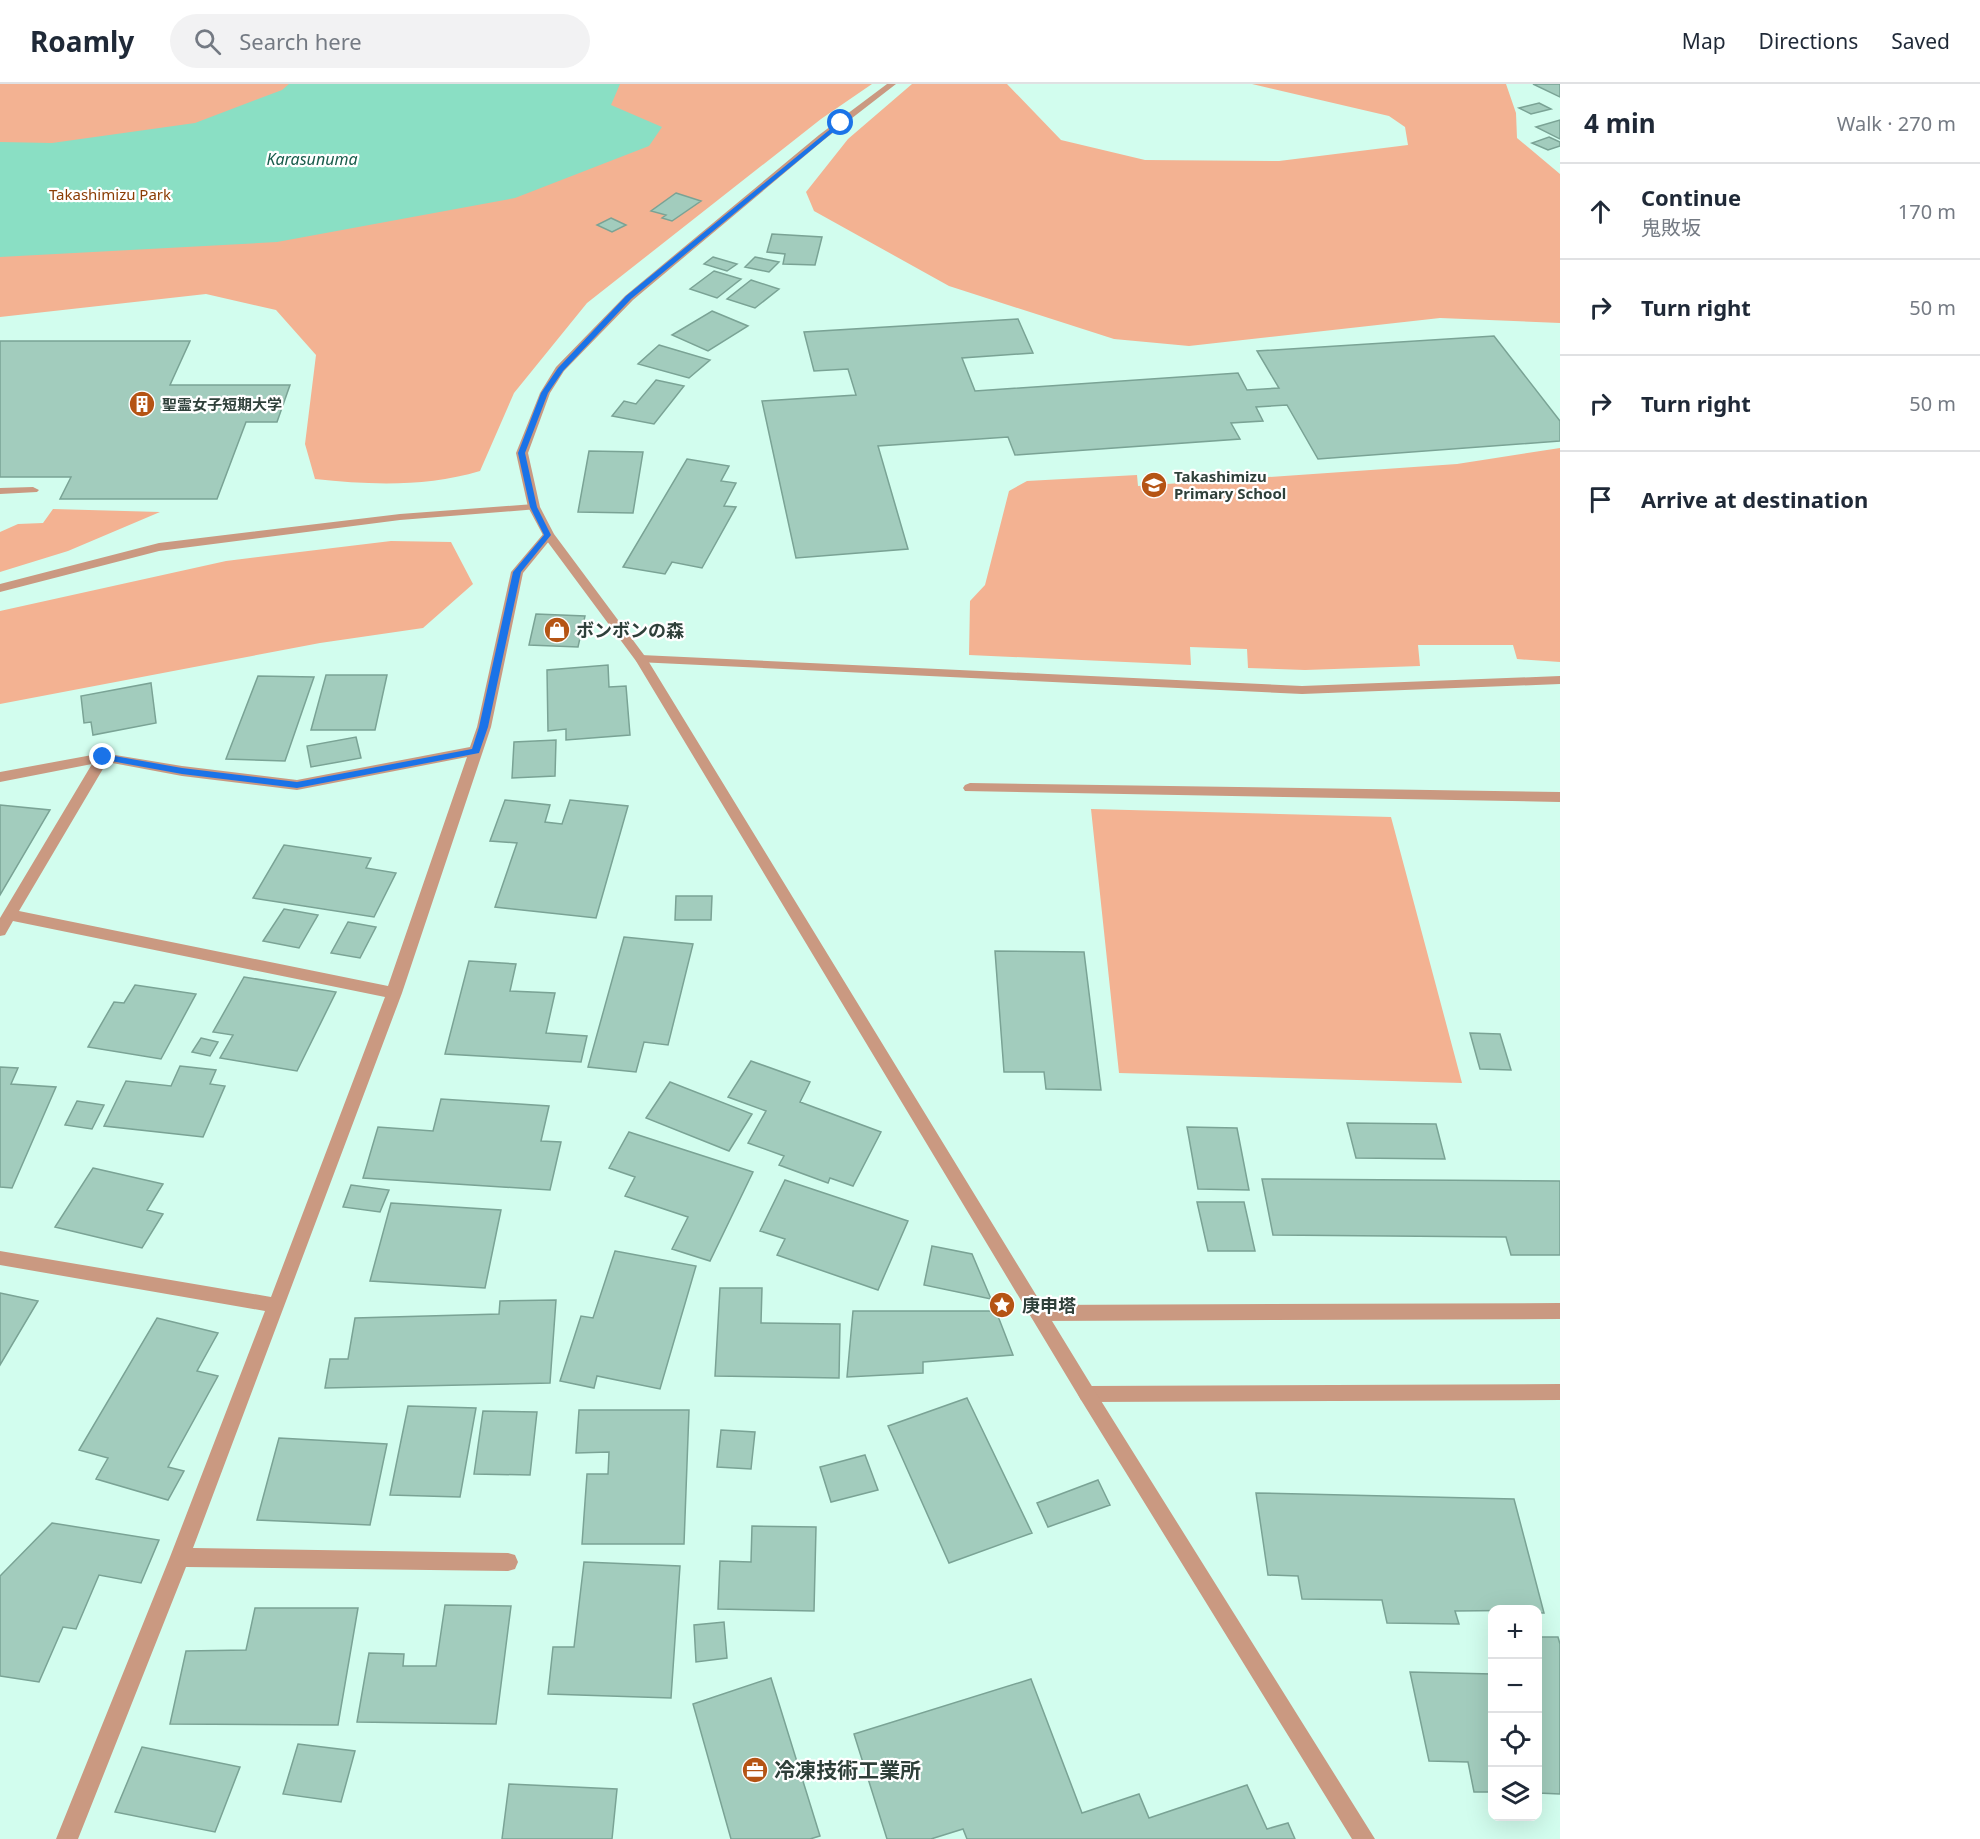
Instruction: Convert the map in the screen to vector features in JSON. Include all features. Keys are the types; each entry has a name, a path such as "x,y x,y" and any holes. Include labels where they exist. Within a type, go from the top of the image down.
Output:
{"street":[{"path":"892,84 822,137 629,298 560,369 545,393 522,453 534,507 548,535 641,659 1087,1394 1364,1839"},
{"path":"0,491 33,490"},
{"path":"0,588 159,548 400,518 534,507"},
{"path":"67,1839 180,1557 274,1305 376,1045 484,727 517,572 548,535"},
{"path":"641,659 1302,690 1560,680"},
{"path":"0,777 103,757 182,771 297,785 476,751"},
{"path":"0,931 103,757"},
{"path":"970,788 1560,797"},
{"path":"10,915 394,993"},
{"path":"0,1258 274,1305"},
{"path":"1038,1313 1560,1311"},
{"path":"1087,1394 1560,1392"},
{"path":"180,1557 508,1562"}],"green space":[{"name":"Takashimizu Park","path":"0,84 872,84 821,119 587,303 514,393 480,471 419,482 357,483 315,479 305,444 316,355 276,310 206,294 0,317"},
{"path":"912,84 1007,84 1061,140 1145,160 1279,161 1408,145 1405,127 1389,116 1252,84 1506,84 1516,113 1517,138 1560,174 1560,323 1440,318 1189,346 1114,339 949,286 814,211 806,192 848,139"},
{"path":"1560,448 1560,662 1517,659 1513,645 1418,645 1420,666 1305,670 1248,668 1247,649 1190,647 1191,665 969,655 970,601 985,585 1009,491 1027,481 1137,475 1138,486 1457,464"},
{"path":"53,509 160,512 68,551 0,572 0,532 18,524 43,523"},
{"path":"391,541 451,542 473,584 423,628 320,643 0,704 0,611 226,561"},
{"path":"1091,809 1391,817 1462,1083 1119,1073"}],"water":[{"name":"Karasunuma","path":"289,84 620,84 611,105 662,127 649,146 515,198 277,242 0,257 0,142 52,143 195,123 282,90"}],"building":[{"path":"1533,84 1560,84 1560,97"},
{"path":"1539,103 1551,109 1531,114 1519,108"},
{"path":"1560,120 1560,139 1536,127"},
{"path":"1549,137 1560,142 1560,146 1548,150 1532,143"},
{"path":"676,193 701,201 672,221 662,218 666,215 651,211"},
{"path":"611,218 626,225 612,232 597,225"},
{"path":"772,234 822,237 815,265 783,264 785,254 767,252"},
{"path":"713,257 737,264 727,271 704,264"},
{"path":"755,257 779,262 769,272 745,267"},
{"path":"714,271 741,279 717,298 690,289"},
{"path":"751,280 779,289 755,308 727,299"},
{"path":"712,311 748,326 708,351 672,335"},
{"path":"1018,319 1033,353 962,358 975,391 1238,373 1247,390 1279,388 1257,351 1494,336 1560,421 1560,441 1318,459 1287,405 1256,407 1263,421 1231,423 1240,439 1015,455 1008,437 878,446 908,549 796,558 762,401 856,395 848,369 814,371 804,332"},
{"name":"聖霊女子短期大学","path":"0,341 190,341 170,385 290,385 277,422 246,422 217,499 60,499 71,477 0,477"},
{"path":"659,345 710,360 689,378 638,364"},
{"path":"656,380 684,386 654,424 612,416 624,401 636,404"},
{"path":"589,451 643,452 633,513 578,512"},
{"path":"687,459 729,466 721,481 736,483 724,506 736,507 702,568 672,562 665,574 623,567"},
{"name":"ボンボンの森","path":"536,614 585,616 578,647 529,645"},
{"path":"608,665 609,687 626,686 630,735 566,740 566,729 548,731 547,670"},
{"path":"326,675 387,675 375,730 311,730"},
{"path":"258,676 314,677 285,761 226,759"},
{"path":"151,683 156,723 93,735 91,722 84,723 81,696"},
{"path":"356,737 361,758 311,767 307,746"},
{"path":"556,740 555,776 512,778 514,742"},
{"path":"505,800 550,805 545,822 562,824 570,800 628,806 596,918 495,907 517,843 490,841"},
{"path":"0,805 50,810 0,895"},
{"path":"284,845 371,858 366,868 396,873 374,917 253,898"},
{"path":"676,896 712,896 711,920 675,920"},
{"path":"284,909 318,915 299,948 263,941"},
{"path":"348,922 376,927 360,958 331,953"},
{"path":"624,937 693,944 668,1045 644,1042 636,1072 588,1067"},
{"path":"995,951 1084,952 1101,1090 1046,1089 1044,1072 1004,1072"},
{"path":"469,961 516,964 510,991 555,993 546,1033 587,1036 581,1062 445,1054"},
{"path":"244,977 336,992 297,1071 220,1058 233,1035 213,1032"},
{"path":"135,985 196,994 161,1059 88,1047 114,1002 124,1003"},
{"path":"1470,1033 1500,1034 1511,1070 1480,1069"},
{"path":"201,1038 218,1042 210,1056 192,1052"},
{"path":"751,1061 810,1082 800,1102 881,1132 853,1186 830,1178 828,1183 779,1165 784,1156 748,1143 766,1111 728,1097"},
{"path":"180,1066 216,1070 210,1084 225,1086 203,1137 104,1126 126,1081 171,1086"},
{"path":"0,1067 18,1068 11,1084 56,1087 12,1188 0,1187"},
{"path":"670,1082 752,1114 729,1151 646,1118"},
{"path":"441,1099 549,1106 541,1141 561,1142 550,1190 363,1178 378,1127 433,1131"},
{"path":"77,1101 104,1105 92,1129 65,1125"},
{"path":"1347,1123 1436,1124 1445,1159 1356,1158"},
{"path":"1187,1127 1237,1128 1249,1190 1198,1189"},
{"path":"629,1132 753,1172 710,1261 672,1249 688,1217 625,1196 635,1177 609,1168"},
{"path":"93,1168 163,1184 147,1210 163,1214 142,1248 55,1227"},
{"path":"1262,1179 1560,1181 1560,1255 1511,1255 1506,1237 1273,1235"},
{"path":"785,1180 908,1221 878,1290 777,1255 785,1239 760,1231"},
{"path":"351,1185 389,1190 380,1212 343,1207"},
{"path":"1197,1202 1244,1202 1255,1251 1208,1251"},
{"path":"391,1203 501,1210 485,1288 370,1281"},
{"path":"932,1246 972,1254 991,1299 924,1285"},
{"path":"615,1251 696,1266 660,1389 597,1376 594,1388 560,1381 581,1316 593,1318"},
{"path":"720,1288 762,1288 761,1323 840,1324 839,1378 715,1376"},
{"path":"0,1293 38,1301 0,1365"},
{"path":"556,1300 550,1383 325,1388 330,1359 348,1359 355,1318 499,1314 500,1301"},
{"path":"853,1311 996,1311 1013,1355 923,1362 923,1373 847,1377"},
{"path":"157,1318 218,1333 197,1371 218,1376 168,1467 184,1471 168,1500 96,1479 108,1458 79,1450"},
{"path":"967,1398 1032,1533 949,1563 888,1426"},
{"path":"408,1406 476,1408 460,1497 390,1495"},
{"path":"579,1410 689,1410 684,1544 582,1544 587,1474 608,1474 609,1452 576,1453"},
{"path":"483,1411 537,1412 530,1475 474,1474"},
{"path":"721,1430 755,1432 751,1469 717,1467"},
{"path":"279,1438 387,1444 370,1525 257,1520"},
{"path":"865,1455 878,1490 831,1502 820,1467"},
{"path":"1098,1480 1110,1505 1048,1527 1037,1503"},
{"path":"1256,1493 1514,1499 1542,1605 1488,1605 1488,1611 1455,1611 1459,1624 1387,1623 1382,1600 1302,1599 1298,1576 1268,1575"},
{"path":"52,1523 159,1540 141,1583 99,1575 76,1629 63,1627 39,1682 0,1676 0,1576"},
{"path":"752,1526 816,1527 814,1611 718,1609 720,1561 751,1562"},
{"path":"584,1562 680,1566 671,1698 548,1694 553,1647 574,1647"},
{"path":"445,1605 511,1606 496,1724 357,1722 369,1653 404,1654 403,1666 436,1666"},
{"path":"255,1608 358,1608 338,1725 170,1724 186,1651 246,1650"},
{"path":"724,1622 727,1658 696,1662 694,1625"},
{"path":"1542,1637 1558,1637 1560,1644 1560,1794 1542,1793"},
{"path":"1410,1672 1488,1674 1488,1792 1474,1792 1468,1762 1429,1761"},
{"name":"冷凍技術工業所","path":"771,1678 820,1836 810,1839 731,1839 693,1704"},
{"path":"1031,1679 1082,1813 1139,1794 1149,1818 1247,1785 1267,1829 1288,1823 1295,1839 967,1839 963,1829 931,1839 887,1839 854,1734"},
{"path":"298,1744 355,1751 341,1802 283,1794"},
{"path":"142,1747 240,1767 215,1832 115,1812"},
{"path":"509,1784 617,1789 612,1839 502,1839"}],"place":[{"name":"聖霊女子短期大学","path":"142,404"},
{"name":"Takashimizu Primary School","path":"1154,485"},
{"name":"ボンボンの森","path":"557,630"},
{"name":"庚申塔","path":"1002,1305"},
{"name":"冷凍技術工業所","path":"755,1770"}],"route":[{"path":"103,757 182,771 297,785 476,751 484,727 517,572 548,535 534,507 522,453 545,393 560,369 629,298 841,123"}]}
